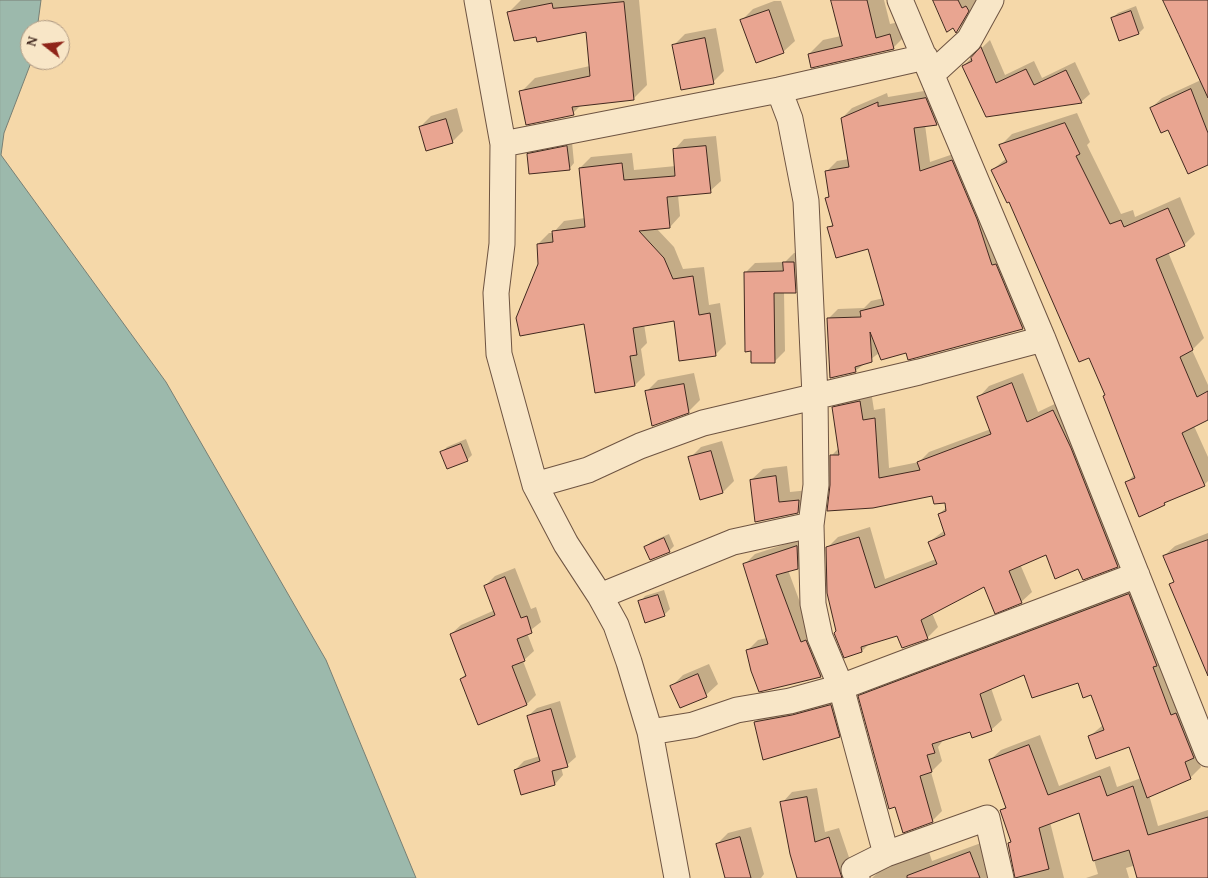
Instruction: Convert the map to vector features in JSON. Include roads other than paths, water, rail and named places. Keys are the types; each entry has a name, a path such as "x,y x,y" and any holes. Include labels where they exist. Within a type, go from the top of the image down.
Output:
{"street":[{"path":"477,0 503,144 502,244 496,293 499,354 536,485 566,544 600,596 616,625 650,732 677,878"},
{"path":"900,0 1043,339 1137,576 1203,724 1208,754"},
{"path":"503,144 779,90 928,66 969,40 991,0"},
{"path":"779,90 790,120 806,201 816,485 811,525 813,604 820,636 841,687 886,854"},
{"path":"536,485 588,470 640,446 704,423 976,358 1043,339"},
{"path":"600,596 733,542 811,525"},
{"path":"650,732 693,725 737,710 790,700 841,687 1137,576"},
{"path":"857,878 854,870 886,854 987,818 1001,878"}]}
